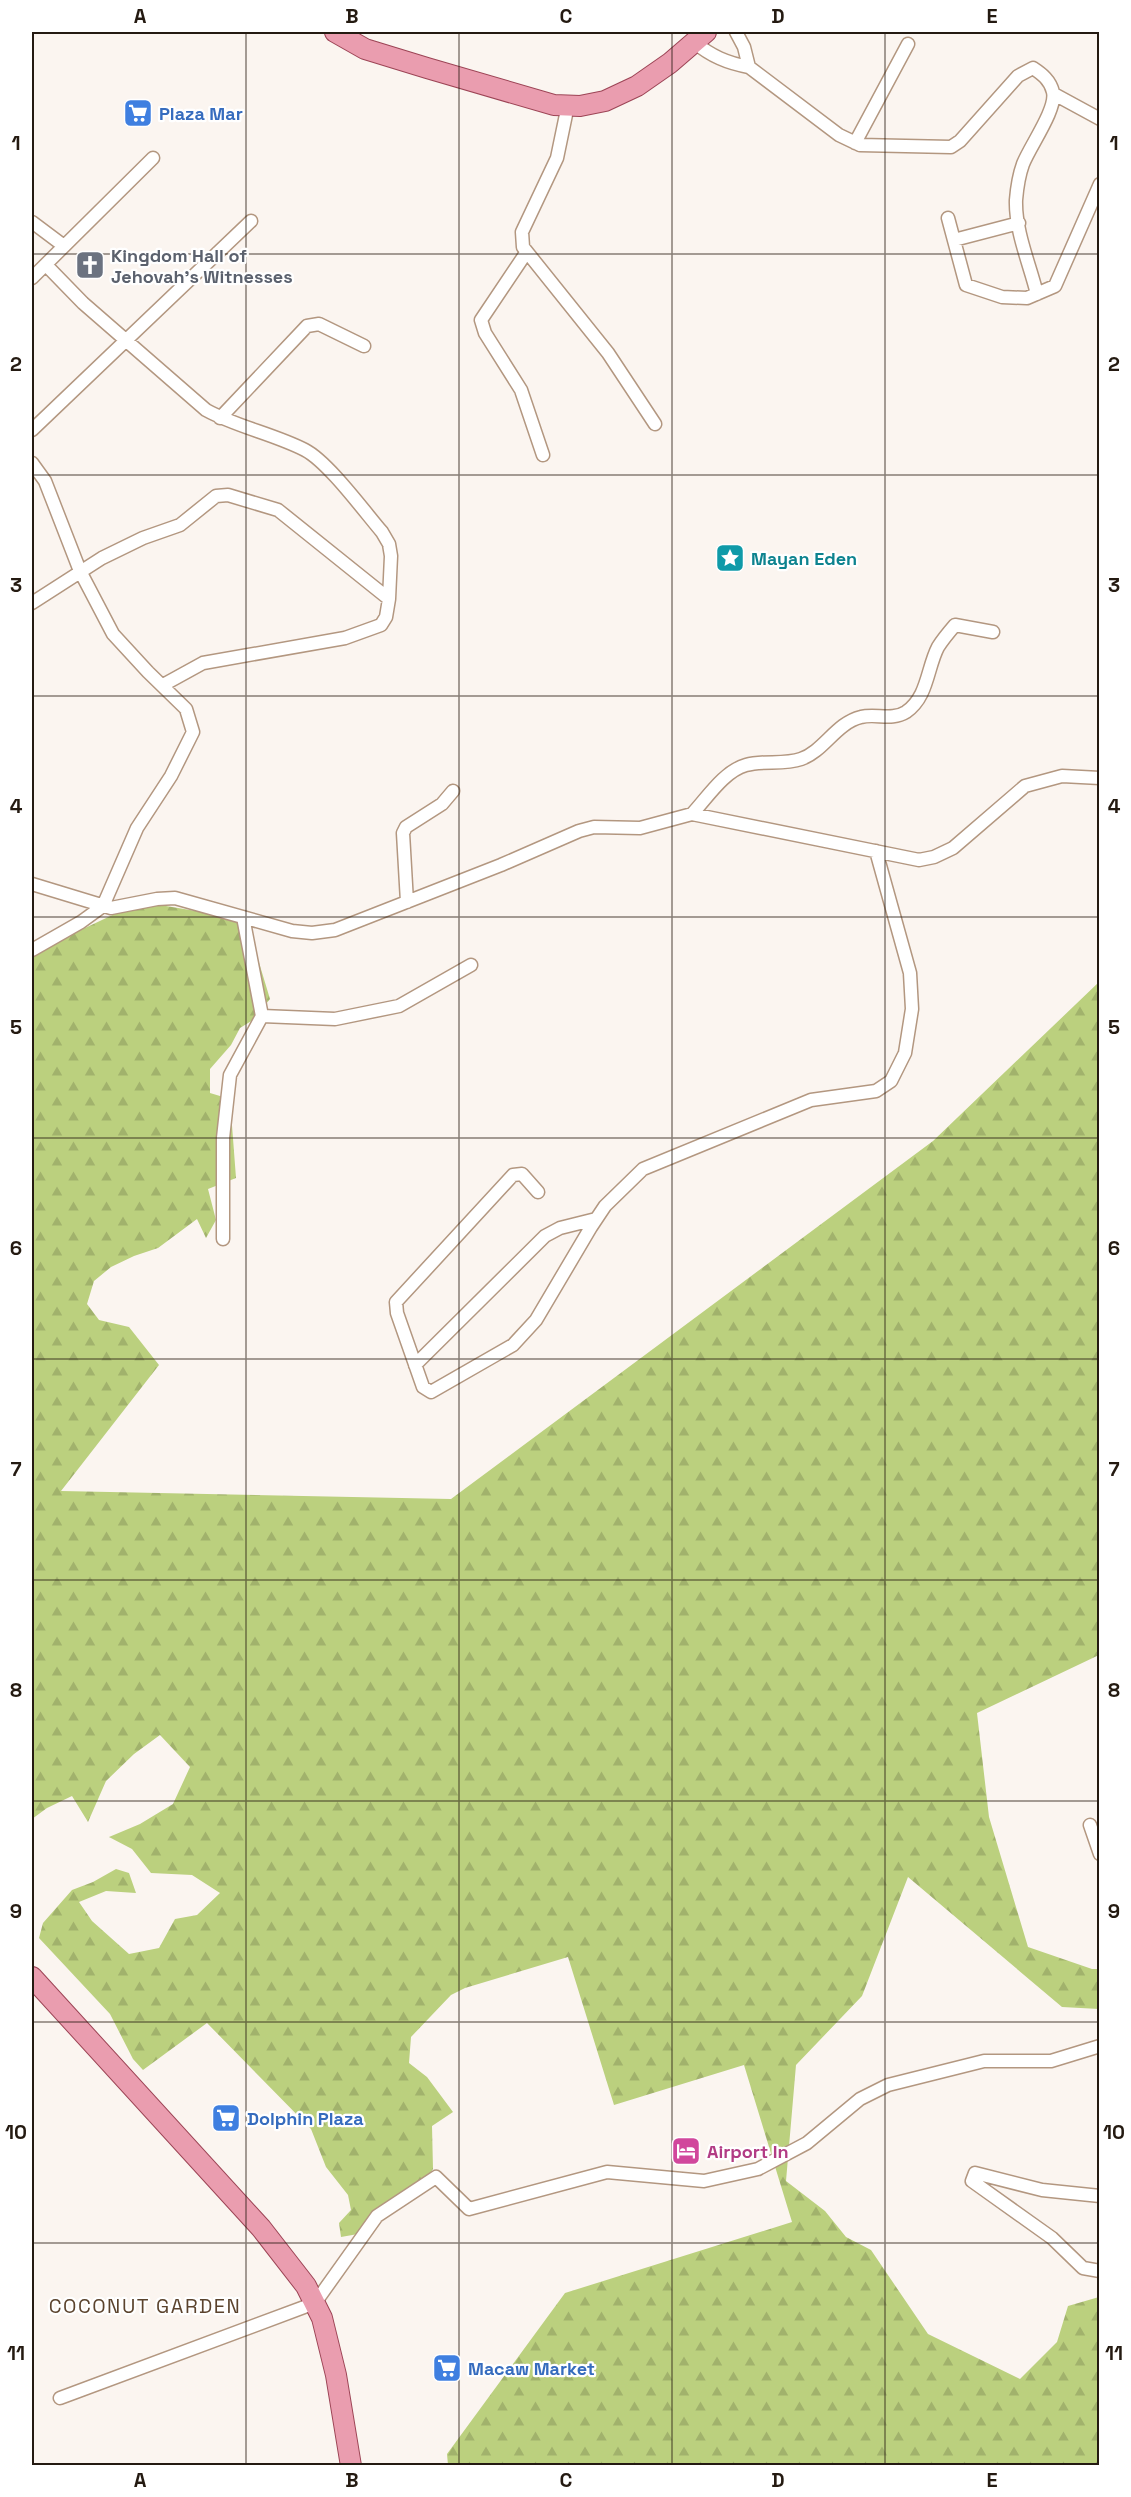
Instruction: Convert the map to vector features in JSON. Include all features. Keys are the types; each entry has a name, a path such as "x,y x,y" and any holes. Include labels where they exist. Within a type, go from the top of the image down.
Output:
{"main road":[{"path":"335,32 365,49 554,105 580,106 605,101 637,86 670,63 700,37"},
{"path":"32,1977 261,2228 306,2286 322,2318 336,2375 351,2466"}],"street":[{"path":"736,32 744,47 748,67"},
{"path":"700,37 711,55 732,64 748,67 839,135 860,145 951,147 960,141 1018,76 1033,68 1049,81 1054,94 1051,108 1022,166 1016,202 1037,294"},
{"path":"855,142 908,44"},
{"path":"1054,94 1100,119"},
{"path":"568,105 557,159 522,232 523,247 608,353 655,424"},
{"path":"32,278 153,158"},
{"path":"948,218 966,285 1002,297 1027,298 1055,286 1100,184"},
{"path":"32,430 251,221"},
{"path":"32,222 64,246"},
{"path":"954,240 1019,223"},
{"path":"526,253 481,320 485,333 521,390 543,455"},
{"path":"46,265 83,303 206,410 220,418 305,450 318,459 382,532 389,544 391,556 389,599 386,617 381,625 345,638 203,663 163,685"},
{"path":"220,418 307,326 319,324 364,346"},
{"path":"32,463 45,480 80,571 113,634 186,709 193,732 171,776 137,828 103,906 81,922 32,950"},
{"path":"32,603 80,571 121,548 180,525 216,496 228,495 265,504 288,517 389,599"},
{"path":"692,814 728,775 745,765 800,759 816,750 847,723 862,716 890,717 904,713 917,703 925,687 938,647 955,625 993,632"},
{"path":"32,884 103,906 121,908 157,899 175,898 292,931 312,933 335,930 501,865 579,831 594,827 640,828 692,814 919,860 934,856 959,843 1025,786 1062,776 1100,778"},
{"path":"407,902 403,833 406,827 442,804 453,791"},
{"path":"538,1192 522,1174 513,1175 396,1302 397,1312 423,1387 431,1392 513,1345 536,1320 596,1219 643,1169 811,1100 876,1091 891,1081 905,1053 912,1009 910,973 876,851"},
{"path":"223,1239 223,1138 230,1075 262,1016 243,917"},
{"path":"262,1016 335,1019 399,1006 471,965"},
{"path":"415,1365 546,1236 560,1228 596,1219"},
{"path":"1090,1825 1100,1854"},
{"path":"60,2398 315,2302 377,2216 436,2177 469,2209 607,2172 704,2181 758,2169 807,2143 860,2099 888,2085 984,2061 1051,2061 1100,2046"},
{"path":"1100,2196 1042,2190 975,2173 972,2181 1052,2238 1083,2268 1100,2271"}],"green space":[{"path":"160,905 196,911 248,926 270,999 253,1020 240,1028 231,1045 210,1069 210,1093 230,1099 236,1178 208,1189 216,1220 206,1238 197,1219 158,1248 111,1267 94,1281 87,1304 99,1320 129,1327 159,1365 61,1491 451,1499 933,1141 1099,982 1099,1655 977,1713 989,1817 1028,1947 1092,1969 1099,1969 1099,2009 1062,2007 908,1877 862,1996 796,2065 786,2181 825,2211 846,2237 871,2250 928,2334 1020,2379 1057,2342 1068,2306 1099,2297 1099,2465 448,2465 447,2454 565,2293 792,2222 744,2065 614,2105 568,1957 465,1988 451,1995 411,2037 409,2063 427,2077 453,2112 432,2126 433,2169 425,2180 358,2234 341,2237 339,2223 351,2210 348,2195 326,2167 311,2129 207,2023 143,2070 133,2059 110,2014 39,1938 43,1923 72,1890 93,1882 116,1869 129,1873 136,1893 106,1891 79,1902 92,1921 129,1954 159,1948 175,1919 197,1915 220,1893 192,1875 151,1873 132,1849 109,1837 140,1824 173,1804 190,1767 160,1735 134,1754 106,1781 88,1822 72,1796 47,1808 32,1819 32,953 121,911"}],"place":[{"name":"Plaza Mar","path":"138,113"},
{"name":"Kingdom Hall of Jehovah's Witnesses","path":"90,265"},
{"name":"Mayan Eden","path":"730,558"},
{"name":"Dolphin Plaza","path":"226,2118"},
{"name":"Airport In","path":"686,2151"},
{"name":"Macaw Market","path":"447,2368"}],"district":[{"name":"COCONUT GARDEN","path":"145,2306"}]}
